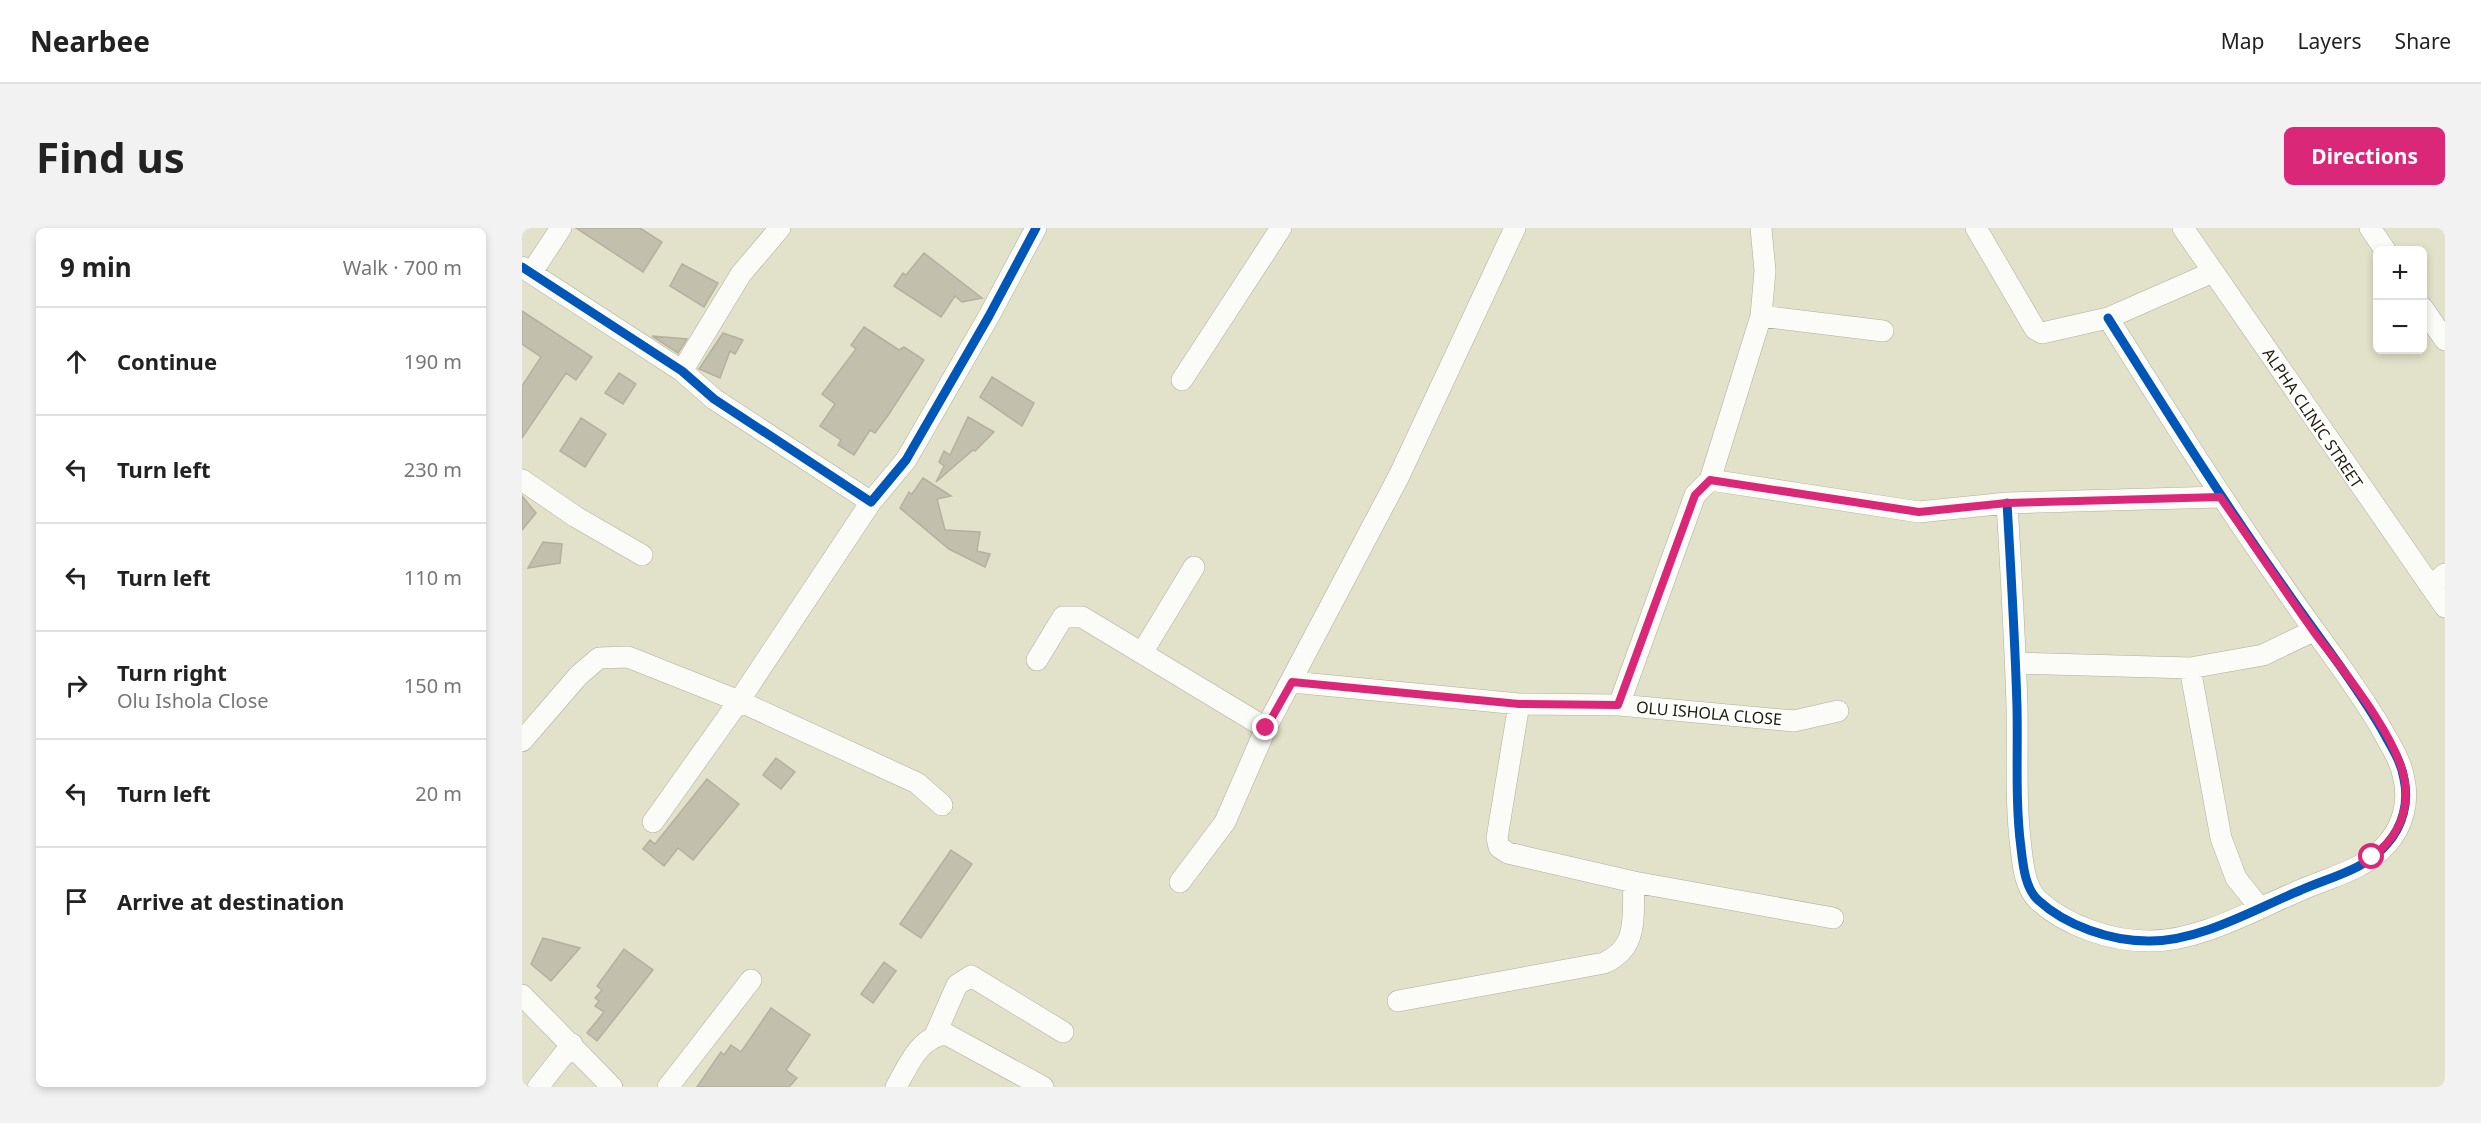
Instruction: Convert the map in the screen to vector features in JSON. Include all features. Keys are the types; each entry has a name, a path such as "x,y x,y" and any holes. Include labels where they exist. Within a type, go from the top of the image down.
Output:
{"street":[{"path":"561,228 527,269 682,371 714,399 871,502"},
{"path":"682,371 741,274 780,228"},
{"path":"653,822 739,701 871,502 906,460 1036,228"},
{"path":"1182,380 1281,228"},
{"path":"1180,882 1225,822 1266,728 1399,476 1515,228"},
{"path":"1618,705 1695,495 1710,480 1761,316 1765,271 1761,228"},
{"path":"1976,228 2035,329 2042,333 2108,318 2213,272"},
{"path":"2370,228 2382,246"},
{"name":"ALPHA CLINIC STREET","path":"2190,232 2213,272 2437,580 2445,607"},
{"path":"2427,313 2442,330"},
{"path":"1761,316 1883,331"},
{"path":"2007,503 2016,663 2020,843 2028,884 2034,897 2048,909 2093,931 2141,941 2176,938 2339,877 2385,847 2403,815 2405,782 2400,762 2361,694 2313,631 2220,497 2108,318"},
{"path":"522,480 576,517 642,555"},
{"path":"1710,480 1919,512 2007,503 2220,497"},
{"path":"1142,653 1194,567"},
{"path":"1036,660 1063,617 1082,617 1266,728"},
{"path":"2016,663 2190,668 2263,655 2313,631"},
{"path":"522,741 579,675 599,658 628,657 739,701 917,783 942,806"},
{"path":"2190,668 2221,838 2236,878 2260,908"},
{"name":"OLU ISHOLA CLOSE","path":"1292,682 1519,704 1618,705 1794,721 1838,711"},
{"path":"1519,704 1497,838 1499,847 1508,853 1634,882 1833,918"},
{"path":"1398,1001 1505,983 1604,963 1616,958 1626,949 1631,937 1634,882"},
{"path":"896,1087 919,1048 935,1035 957,985 971,976 1063,1032"},
{"path":"668,1087 752,980"},
{"path":"522,995 612,1087"},
{"path":"935,1035 946,1034 1043,1087"},
{"path":"538,1087 572,1044"}],"building":[{"path":"576,228 640,228 662,242 643,272"},
{"path":"924,253 982,298 962,302 955,296 941,317 894,286 903,273 906,275"},
{"path":"682,264 718,283 704,307 670,286"},
{"path":"522,311 592,357 576,380 566,373 522,438 522,386 541,357 522,344"},
{"path":"864,327 899,350 904,347 924,360 875,433 870,430 854,455 838,445 841,440 820,426 835,404 822,394 856,349 851,345"},
{"path":"723,333 743,340 735,354 730,351 720,378 699,369"},
{"path":"652,336 687,339 678,353"},
{"path":"619,373 636,384 623,404 605,393"},
{"path":"992,377 1034,403 1022,426 980,397"},
{"path":"968,417 994,432 975,451 973,450 936,482 944,466 939,462 944,451 950,455"},
{"path":"581,418 606,434 585,467 560,451"},
{"path":"923,478 951,496 937,499 945,530 980,532 977,551 990,554 985,567 949,549 900,508 909,492 912,494"},
{"path":"522,496 536,513 522,530"},
{"path":"543,542 562,544 560,563 528,568"},
{"path":"776,758 795,772 781,789 763,775"},
{"path":"707,779 739,804 693,860 678,848 664,866 643,849 650,840 655,844"},
{"path":"951,850 972,864 921,938 900,924"},
{"path":"543,938 580,948 551,981 531,964"},
{"path":"624,949 653,970 597,1041 587,1033 604,1012 595,1006 599,1001 595,998 602,990 597,986"},
{"path":"884,962 896,971 873,1003 861,994"},
{"path":"771,1008 810,1035 786,1070 797,1078 789,1087 697,1087 721,1052 724,1055 731,1045 741,1052"}],"cycle path":[{"path":"522,267 682,371 714,399 871,502 906,460 989,316 1036,228"},
{"path":"2007,503 2016,682 2019,831 2025,876 2038,900 2075,924 2104,935 2134,940 2167,940 2226,923 2347,872 2358,867 2387,844 2401,822 2406,796 2404,779 2395,753 2357,691 2214,485 2108,318"}],"route":[{"path":"1266,728 1292,682 1519,704 1618,705 1695,495 1710,480 1919,512 2007,503 2220,497 2313,631 2361,694 2400,762 2406,799 2403,815 2398,830 2385,847 2372,857"}]}
